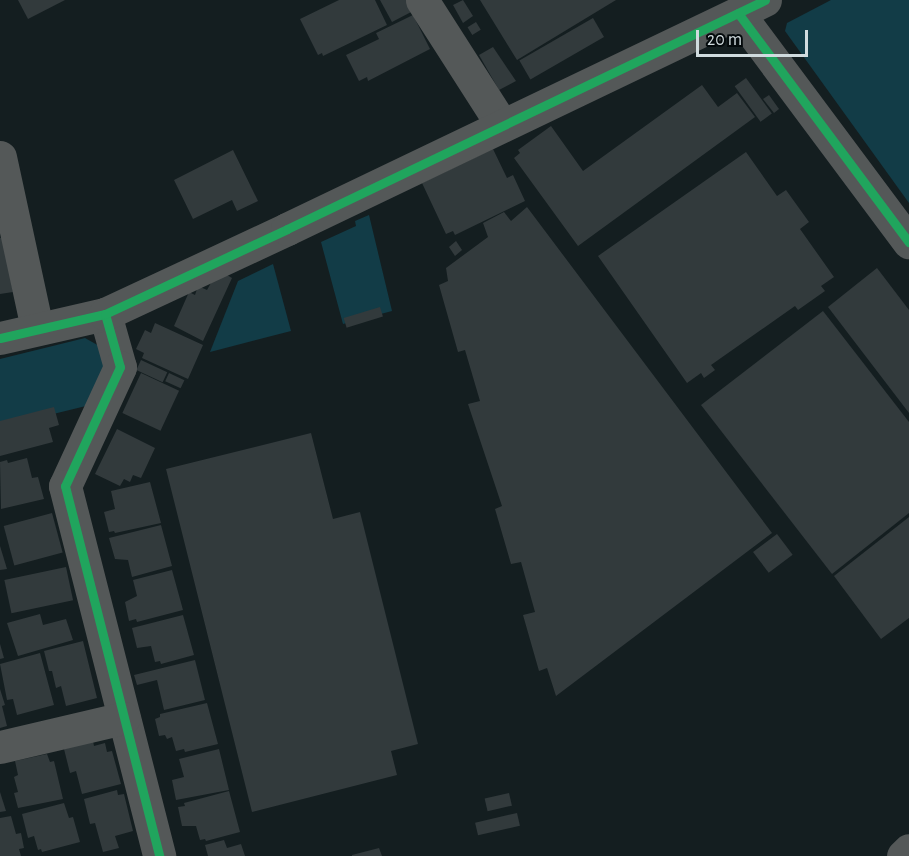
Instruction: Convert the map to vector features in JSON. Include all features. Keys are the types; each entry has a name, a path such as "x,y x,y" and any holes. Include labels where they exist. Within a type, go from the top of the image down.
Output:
{"street":[{"path":"422,0 502,125"},
{"path":"0,338 105,314 287,230 751,7 909,242"},
{"path":"0,157 37,328"},
{"path":"105,314 120,367 65,486 159,856"},
{"path":"0,747 124,718"},
{"path":"903,856 909,850"}],"shaded area":[{"path":"831,0 909,0 909,203 785,31 787,23"},
{"path":"369,215 392,311 343,324 321,242 356,226 355,221"},
{"path":"273,264 291,331 210,352 238,281"},
{"path":"85,338 101,347 106,367 90,405 0,427 0,359"}],"building":[{"path":"18,0 65,0 28,19"},
{"path":"339,0 375,0 387,25 323,56 322,53 318,55 300,19"},
{"path":"380,0 409,0 415,10 392,22"},
{"path":"463,0 473,16 463,23 453,5"},
{"path":"480,0 616,0 517,60"},
{"path":"413,15 430,49 368,81 367,77 359,81 346,55 379,39 376,33"},
{"path":"593,18 604,37 530,80 519,60"},
{"path":"476,22 481,30 472,35 468,27"},
{"path":"493,47 516,81 499,90 479,55"},
{"path":"746,78 772,114 761,122 735,86"},
{"path":"702,85 718,107 737,93 755,117 578,246 514,158 520,153 518,150 551,126 583,171"},
{"path":"769,95 779,109 774,113 763,99"},
{"path":"493,149 507,178 513,175 525,201 455,235 453,231 446,234 422,183"},
{"path":"233,150 258,201 237,211 232,200 193,219 174,180"},
{"path":"746,152 777,196 786,190 809,222 800,229 834,277 821,286 825,291 798,310 795,306 711,365 715,370 704,378 701,373 687,383 598,256"},
{"path":"527,207 772,533 556,696 547,668 539,671 523,615 535,612 521,562 511,564 495,509 502,506 468,404 480,401 465,350 458,352 439,285 448,281 446,268 488,237 483,223 504,212 511,221"},
{"path":"3,237 13,292 0,294 0,238"},
{"path":"456,241 462,250 455,256 449,247"},
{"path":"877,268 909,310 909,413 828,307"},
{"path":"227,275 232,278 203,341 174,326 189,292 195,295 198,286 207,290 212,281"},
{"path":"380,307 383,317 347,328 344,318"},
{"path":"823,311 909,422 909,513 832,574 701,405"},
{"path":"155,323 203,345 188,379 142,358 144,353 136,349 145,330 151,333"},
{"path":"141,360 167,372 163,382 136,370"},
{"path":"141,373 179,391 160,431 122,413"},
{"path":"169,373 184,380 181,388 165,381"},
{"path":"54,407 59,425 49,428 53,442 0,456 0,421"},
{"path":"117,429 155,448 141,478 133,475 130,482 124,479 120,486 95,474"},
{"path":"311,433 333,519 360,512 418,744 391,751 397,775 252,812 166,469"},
{"path":"27,458 32,478 38,477 44,499 1,509 0,462 7,460 8,463"},
{"path":"150,482 161,523 115,533 114,531 109,532 104,512 115,509 111,491"},
{"path":"52,513 63,553 14,566 4,526"},
{"path":"909,517 909,618 881,639 834,576"},
{"path":"161,525 172,566 132,577 128,560 115,559 109,538"},
{"path":"777,534 793,555 769,573 753,552"},
{"path":"0,546 7,569 0,570"},
{"path":"66,567 73,600 11,613 4,580"},
{"path":"172,570 183,610 137,622 136,619 129,621 125,602 137,596 133,580"},
{"path":"40,614 43,625 66,619 73,640 18,656 7,623"},
{"path":"183,615 194,655 161,664 160,661 155,662 151,646 137,648 132,628"},
{"path":"83,641 97,698 66,706 61,686 56,688 52,671 49,671 44,651"},
{"path":"0,644 4,658 0,659"},
{"path":"40,653 54,705 17,715 13,699 7,700 0,664"},
{"path":"195,660 205,700 164,710 157,680 137,685 134,675"},
{"path":"0,689 5,705 2,706 7,726 0,728"},
{"path":"207,703 218,744 185,752 184,749 176,751 172,737 167,739 165,735 159,736 155,719 160,717 160,714"},
{"path":"93,741 94,746 105,743 107,752 112,751 121,784 82,794 76,771 70,773 64,749"},
{"path":"219,749 229,790 176,800 172,780 184,777 179,759"},
{"path":"47,754 50,762 54,761 63,799 18,808 14,793 18,792 14,777 18,775 15,761"},
{"path":"117,790 118,795 124,794 133,831 115,836 119,848 103,852 95,823 90,824 84,799"},
{"path":"229,791 240,832 206,841 205,839 200,840 196,826 182,826 178,807 185,806 184,803"},
{"path":"0,792 6,811 0,812"},
{"path":"509,793 512,806 488,811 485,799"},
{"path":"64,803 69,818 73,817 80,842 42,852 41,849 38,850 34,836 28,838 22,814"},
{"path":"517,813 520,826 478,835 475,823"},
{"path":"11,816 16,834 21,833 24,848 19,849 21,856 0,856 0,818"},
{"path":"224,840 227,848 241,844 245,856 208,856 205,845"},
{"path":"379,848 382,856 352,856 352,855"}],"cycle path":[{"path":"0,338 105,314 765,0"},
{"path":"738,13 909,242"},
{"path":"105,314 120,367 65,486 159,856"}]}
